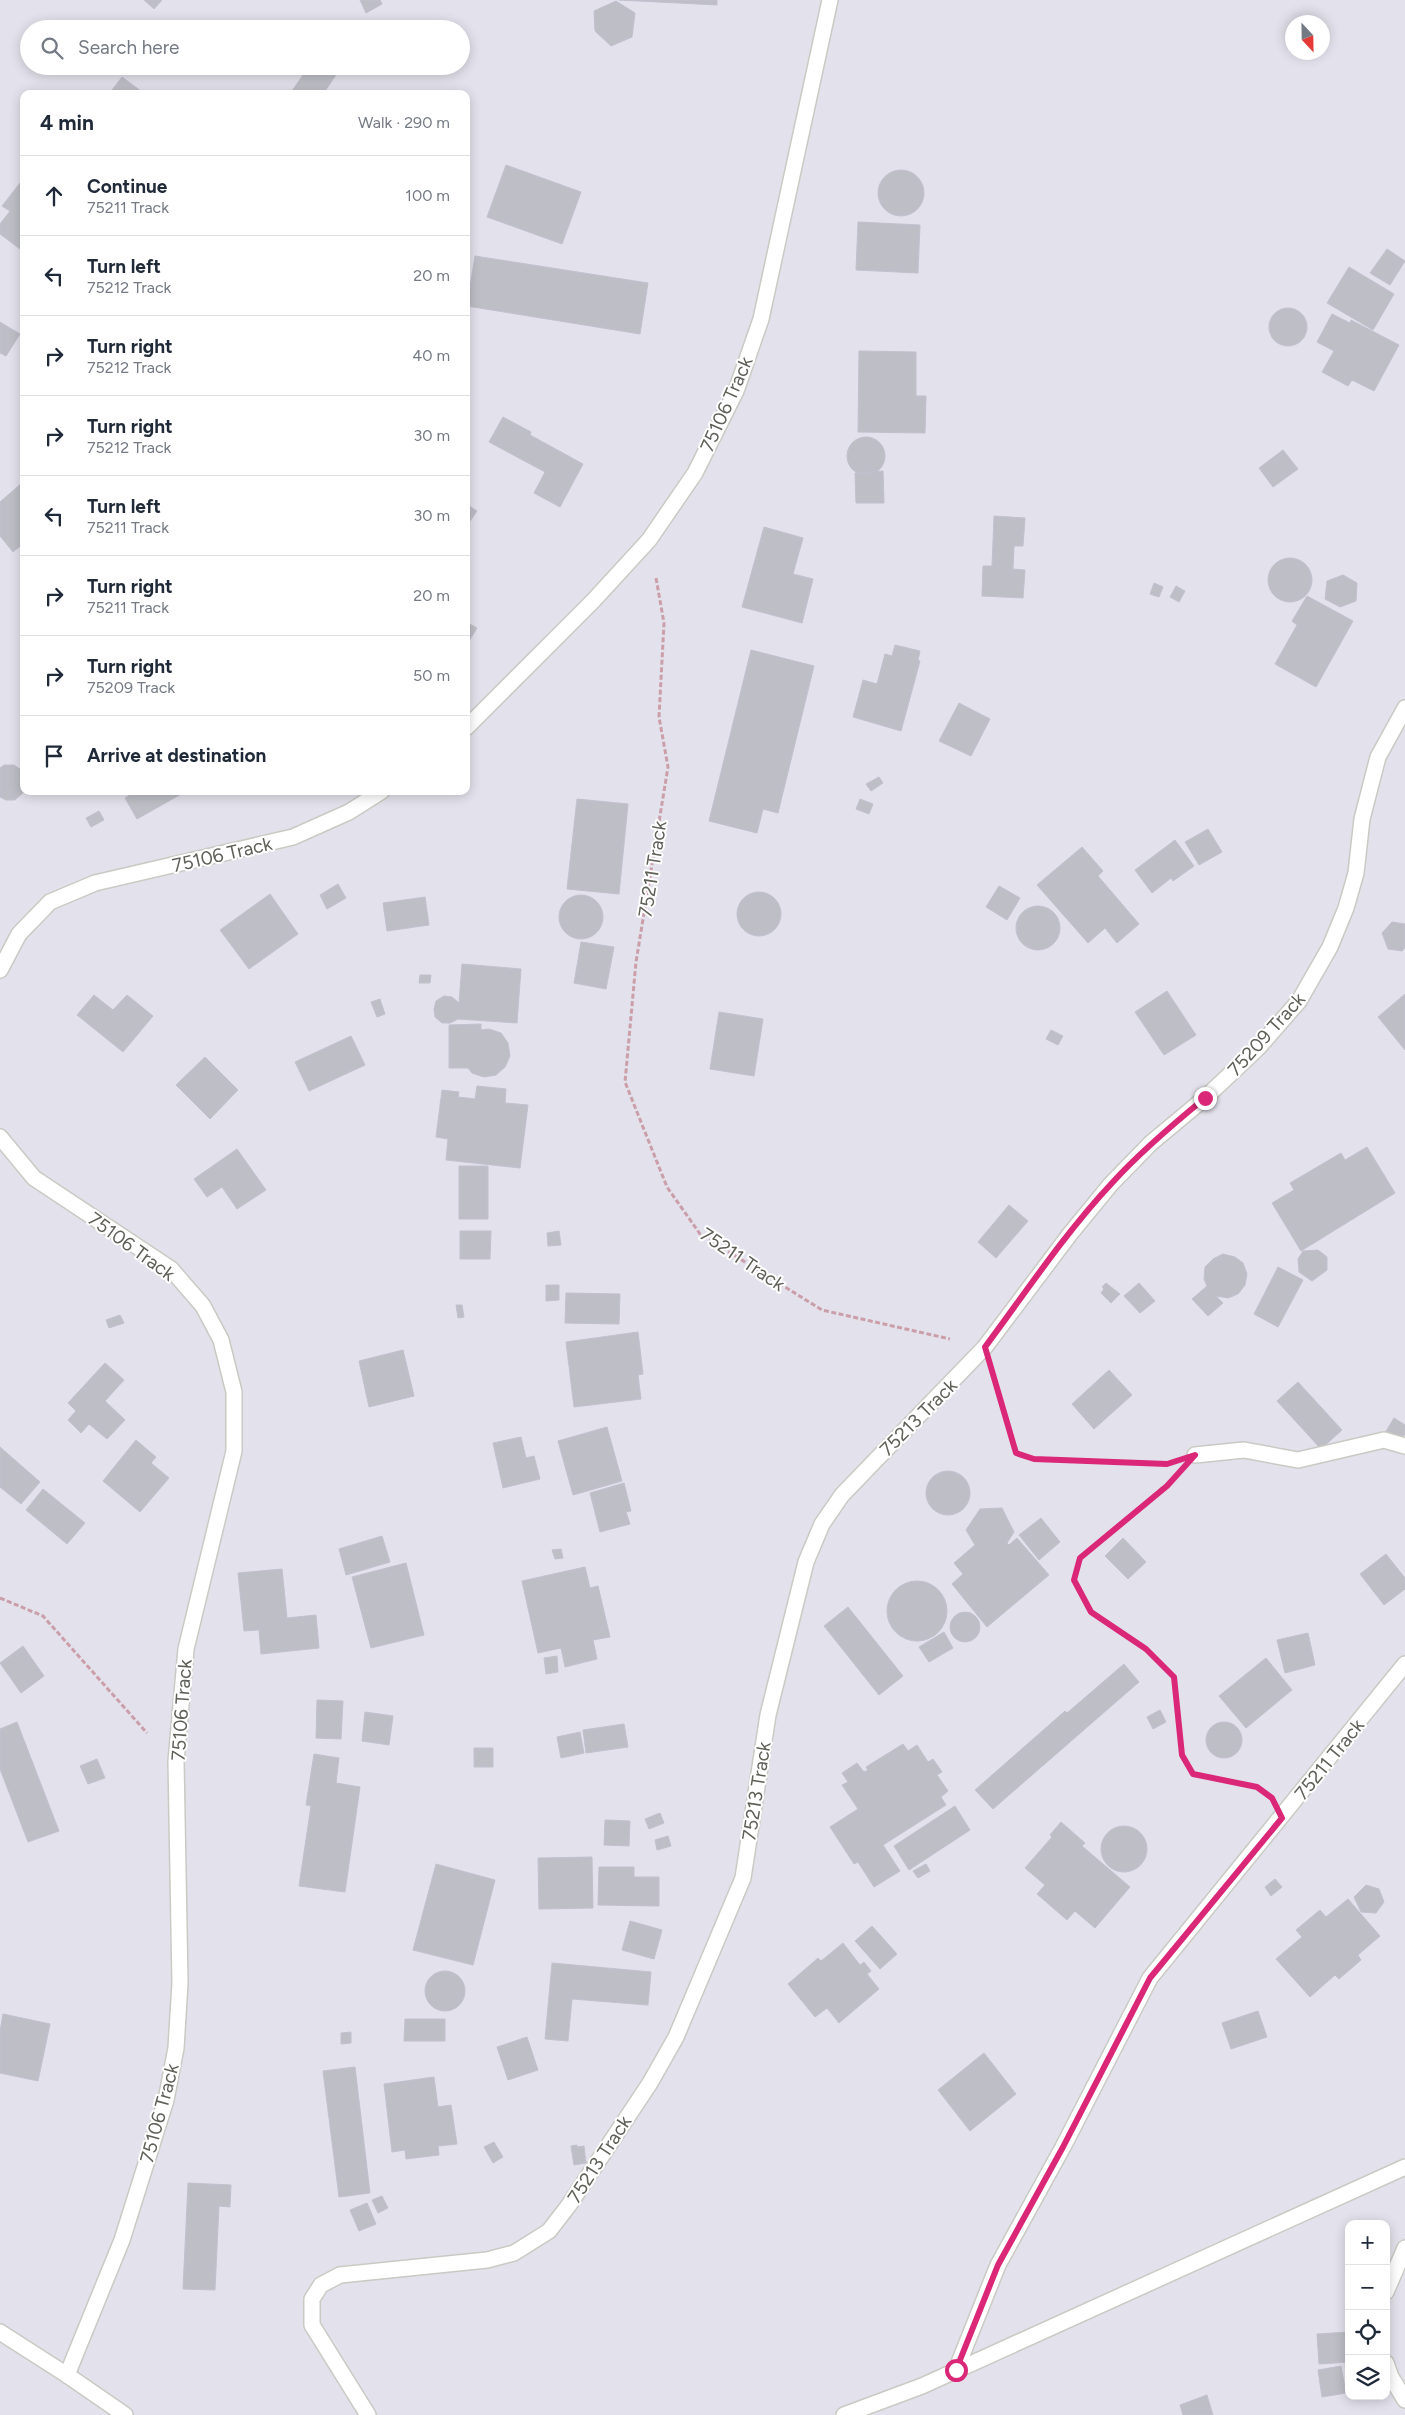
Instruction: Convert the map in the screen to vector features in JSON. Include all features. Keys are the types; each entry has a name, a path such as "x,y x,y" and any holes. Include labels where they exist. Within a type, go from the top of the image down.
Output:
{"street":[{"name":"75106 Track","path":"470,724 574,621 649,540 695,473 736,391 761,319 830,0"},
{"name":"75209 Track","path":"985,1347 1070,1234 1111,1184 1152,1142 1205,1098 1258,1048 1299,1001 1330,947 1346,908 1356,873 1362,819 1378,757 1405,708"},
{"name":"75106 Track","path":"0,970 19,934 50,902 95,883 293,838 349,812 376,795"},
{"name":"75106 Track","path":"0,1137 34,1178 170,1269 202,1306 221,1340 234,1392 234,1452 186,1649 176,1761 180,1983 176,2048 166,2100 122,2240 67,2375"},
{"name":"75213 Track","path":"368,2415 312,2326 312,2299 321,2285 340,2275 487,2260 514,2253 549,2231 569,2205 650,2083 676,2036 743,1878 768,1714 806,1562 822,1524 842,1495 985,1347"},
{"path":"1195,1455 1244,1450 1298,1460 1384,1440 1405,1446"},
{"name":"75211 Track","path":"956,2370 998,2265 1063,2147 1150,1978 1282,1818 1405,1664"},
{"path":"844,2415 922,2386 1405,2167"},
{"path":"1390,2283 1405,2248"},
{"path":"0,2332 125,2415"},
{"path":"1390,2374 1405,2400"}],"path":[{"name":"75211 Track","path":"649,540 664,623 659,717 668,767 636,962 626,1082 667,1187 700,1234 822,1310 985,1347"},
{"path":"985,1347 1016,1453 1034,1459 1167,1464 1195,1455"},
{"path":"1195,1455 1167,1486 1080,1558 1074,1580 1091,1612 1146,1649 1174,1677 1182,1755 1193,1774 1257,1787 1272,1798 1282,1818"},
{"path":"0,1598 44,1616 138,1723 176,1761"}],"building":[{"path":"144,0 162,0 154,9"},
{"path":"360,0 380,0 382,4 366,13"},
{"path":"619,0 717,0 717,5"},
{"path":"616,1 635,13 632,37 611,46 595,31 594,11"},
{"path":"303,75 336,75 326,90 293,90"},
{"path":"122,77 140,90 112,90"},
{"path":"506,165 581,192 562,244 487,217"},
{"path":"901,170 914,174 920,180 924,193 920,206 914,212 901,216 888,212 882,206 878,193 882,180 888,174"},
{"path":"20,183 20,249 0,234 0,224 10,211 2,206"},
{"path":"858,222 920,225 918,273 856,270"},
{"path":"1387,249 1405,261 1390,285 1370,273"},
{"path":"475,256 648,283 640,334 470,306 470,287"},
{"path":"1349,267 1394,294 1373,330 1327,303"},
{"path":"1288,308 1301,314 1307,327 1301,340 1288,346 1275,340 1269,327 1275,314"},
{"path":"1332,314 1350,323 1351,320 1399,345 1374,391 1352,380 1348,386 1322,372 1334,351 1317,342"},
{"path":"0,322 20,334 6,356 0,353"},
{"path":"859,351 916,352 916,396 926,396 925,433 858,432"},
{"path":"503,417 531,432 530,435 583,464 560,507 534,493 545,472 489,442"},
{"path":"866,437 880,442 885,456 880,470 866,475 852,470 847,456 852,442"},
{"path":"1283,450 1298,469 1273,487 1259,468"},
{"path":"883,471 884,503 856,503 855,473"},
{"path":"20,484 20,546 13,552 0,536 0,502"},
{"path":"470,507 477,511 470,521"},
{"path":"994,516 1025,518 1023,546 1014,546 1013,569 1025,570 1023,598 982,596 983,566 992,566"},
{"path":"764,527 803,538 793,574 813,579 802,623 742,607"},
{"path":"1290,558 1302,562 1308,568 1312,580 1308,592 1302,598 1290,602 1278,598 1272,592 1268,580 1272,568 1278,562"},
{"path":"1343,575 1357,583 1356,601 1340,607 1325,599 1327,581"},
{"path":"1154,583 1163,587 1159,597 1150,594"},
{"path":"1176,586 1185,591 1179,602 1170,597"},
{"path":"1307,596 1353,621 1316,687 1275,664 1297,625 1292,621"},
{"path":"470,624 477,628 470,639"},
{"path":"895,645 920,651 918,660 920,661 901,731 853,717 863,680 877,684 885,654 892,656"},
{"path":"751,650 814,666 778,813 763,809 757,833 709,821"},
{"path":"959,703 990,719 971,756 939,741"},
{"path":"4,765 14,765 20,769 21,795 15,800 6,800 0,797 0,768"},
{"path":"879,777 883,783 871,791 866,784"},
{"path":"130,795 179,795 137,819 125,798"},
{"path":"577,799 628,804 619,894 567,889"},
{"path":"860,799 873,804 869,814 856,809"},
{"path":"99,811 104,820 91,827 86,818"},
{"path":"1208,829 1222,852 1199,865 1185,842"},
{"path":"1175,840 1194,866 1173,881 1171,878 1152,893 1135,870"},
{"path":"1082,847 1103,871 1098,876 1139,924 1117,943 1105,928 1088,943 1037,885"},
{"path":"338,884 346,898 327,909 320,895"},
{"path":"999,886 1020,898 1007,920 986,907"},
{"path":"755,892 763,892 775,898 781,914 775,930 763,936 755,936 743,930 737,918 737,910 743,898"},
{"path":"270,894 298,934 249,969 220,930"},
{"path":"585,895 597,901 602,908 602,926 597,933 590,938 577,939 569,936 562,929 559,913 562,905 569,898"},
{"path":"425,897 429,925 387,931 383,903"},
{"path":"1038,906 1050,910 1056,916 1060,928 1056,940 1050,946 1038,950 1026,946 1020,940 1016,928 1020,916 1026,910"},
{"path":"1392,922 1405,924 1405,948 1402,951 1388,949 1382,933"},
{"path":"581,942 614,947 606,989 574,983"},
{"path":"462,964 521,969 517,1023 458,1019 450,1023 442,1023 435,1017 436,1001 444,996 452,997 459,1003"},
{"path":"420,975 431,975 430,983 419,983"},
{"path":"1167,991 1196,1035 1164,1055 1135,1012"},
{"path":"1405,994 1405,1050 1378,1017"},
{"path":"94,995 113,1010 127,995 153,1016 123,1052 77,1015"},
{"path":"380,999 385,1014 377,1017 371,1002"},
{"path":"719,1012 763,1019 754,1076 710,1069"},
{"path":"481,1024 481,1030 489,1029 501,1033 508,1043 510,1056 505,1067 496,1075 484,1077 472,1073 468,1068 449,1068 449,1025"},
{"path":"1051,1030 1063,1036 1058,1045 1046,1039"},
{"path":"351,1036 365,1065 309,1091 295,1062"},
{"path":"205,1057 238,1090 210,1119 176,1085"},
{"path":"477,1086 506,1089 505,1103 528,1105 520,1168 446,1160 448,1139 436,1137 442,1090 459,1092 458,1097 475,1099"},
{"path":"1367,1147 1395,1193 1301,1251 1272,1203 1294,1190 1290,1183 1341,1153 1345,1160"},
{"path":"237,1149 266,1190 237,1209 222,1187 207,1197 194,1179"},
{"path":"459,1166 488,1166 488,1219 459,1219"},
{"path":"1009,1205 1028,1221 996,1258 978,1242"},
{"path":"460,1231 491,1231 490,1259 460,1259"},
{"path":"559,1231 561,1245 548,1246 547,1233"},
{"path":"1318,1250 1327,1257 1327,1270 1312,1281 1299,1272 1298,1259 1303,1251"},
{"path":"1223,1254 1235,1257 1243,1263 1247,1274 1245,1285 1238,1294 1228,1298 1216,1296 1223,1303 1208,1316 1192,1299 1207,1286 1204,1279 1205,1267 1213,1259"},
{"path":"1278,1267 1303,1280 1278,1327 1254,1314"},
{"path":"1106,1283 1120,1294 1111,1303 1101,1293 1104,1289 1102,1287"},
{"path":"1139,1283 1155,1301 1140,1313 1124,1296"},
{"path":"546,1285 559,1285 559,1300 546,1301"},
{"path":"566,1293 620,1294 619,1324 565,1323"},
{"path":"456,1305 462,1305 464,1317 458,1318"},
{"path":"120,1315 124,1323 109,1328 106,1320"},
{"path":"638,1332 643,1374 638,1375 641,1399 574,1407 566,1342"},
{"path":"403,1350 414,1396 369,1407 359,1361"},
{"path":"105,1363 124,1380 105,1401 125,1420 107,1439 89,1424 81,1433 68,1420 76,1411 68,1403"},
{"path":"1109,1370 1132,1395 1094,1429 1072,1404"},
{"path":"1298,1382 1342,1430 1321,1449 1277,1401"},
{"path":"1394,1418 1405,1425 1405,1434 1400,1441 1385,1433"},
{"path":"607,1427 622,1481 573,1495 558,1441"},
{"path":"521,1437 526,1458 534,1456 540,1479 503,1488 493,1443"},
{"path":"136,1440 156,1457 151,1463 169,1478 140,1512 103,1481"},
{"path":"0,1447 40,1482 21,1504 0,1487"},
{"path":"948,1471 960,1475 966,1481 970,1493 966,1505 960,1511 948,1515 936,1511 930,1505 926,1493 930,1481 936,1475"},
{"path":"624,1483 631,1511 626,1512 630,1524 600,1532 590,1493"},
{"path":"43,1489 85,1523 67,1544 26,1510"},
{"path":"1002,1508 1014,1532 1007,1543 1009,1545 1017,1538 1049,1575 987,1627 952,1584 963,1574 954,1563 975,1545 966,1530 980,1509"},
{"path":"1041,1518 1060,1542 1039,1560 1019,1535"},
{"path":"382,1536 390,1562 346,1575 339,1549"},
{"path":"1123,1538 1146,1562 1128,1579 1105,1556"},
{"path":"561,1549 563,1558 555,1559 552,1550"},
{"path":"1386,1554 1405,1578 1405,1589 1384,1605 1360,1574"},
{"path":"406,1563 424,1635 371,1648 352,1577"},
{"path":"585,1567 590,1588 598,1586 610,1637 593,1640 597,1659 565,1667 561,1648 538,1653 522,1581"},
{"path":"282,1569 287,1618 316,1615 319,1648 261,1654 259,1630 244,1631 238,1573"},
{"path":"917,1581 934,1586 942,1594 947,1611 942,1628 934,1636 917,1641 900,1636 892,1628 887,1611 892,1594 900,1586"},
{"path":"848,1607 903,1676 879,1695 824,1626"},
{"path":"965,1612 975,1617 980,1627 975,1637 965,1642 955,1637 950,1627 955,1617"},
{"path":"944,1632 953,1648 929,1662 919,1647"},
{"path":"1308,1633 1315,1665 1285,1673 1277,1640"},
{"path":"23,1646 44,1676 21,1693 0,1663"},
{"path":"557,1656 558,1672 546,1674 544,1658"},
{"path":"1266,1658 1292,1690 1246,1728 1219,1696"},
{"path":"1124,1664 1139,1682 993,1809 975,1790 1065,1711 1067,1713"},
{"path":"317,1700 343,1701 341,1739 316,1738"},
{"path":"1160,1710 1166,1722 1153,1729 1147,1717"},
{"path":"365,1712 393,1716 389,1745 362,1741"},
{"path":"17,1722 59,1831 28,1842 0,1769 0,1729"},
{"path":"1224,1722 1236,1728 1242,1740 1236,1752 1224,1758 1212,1752 1206,1740 1212,1728"},
{"path":"624,1724 628,1747 586,1753 583,1730"},
{"path":"580,1732 584,1753 561,1758 557,1737"},
{"path":"903,1744 908,1751 917,1745 928,1762 933,1759 942,1772 937,1775 948,1791 941,1797 946,1805 883,1845 900,1871 874,1887 858,1862 854,1864 830,1827 858,1809 842,1785 848,1782 842,1773 857,1763 864,1772 868,1770 866,1767"},
{"path":"474,1748 493,1748 493,1767 474,1767"},
{"path":"314,1754 339,1758 336,1783 360,1787 345,1892 299,1886 311,1806 306,1805"},
{"path":"97,1759 105,1778 88,1784 80,1766"},
{"path":"955,1806 970,1830 909,1870 894,1846"},
{"path":"660,1813 664,1823 649,1829 645,1819"},
{"path":"605,1820 630,1821 629,1846 604,1845"},
{"path":"1061,1822 1085,1843 1082,1846 1130,1887 1095,1928 1075,1911 1067,1920 1037,1894 1045,1885 1025,1868 1052,1837 1050,1835"},
{"path":"1129,1826 1141,1832 1146,1840 1146,1858 1141,1866 1133,1871 1119,1872 1107,1866 1102,1858 1101,1844 1107,1832 1115,1827"},
{"path":"668,1836 671,1846 657,1850 655,1840"},
{"path":"592,1857 593,1908 539,1909 538,1858"},
{"path":"436,1864 495,1880 473,1965 413,1950"},
{"path":"926,1864 930,1871 918,1878 913,1871"},
{"path":"599,1867 634,1867 634,1877 659,1877 659,1906 598,1905"},
{"path":"1275,1879 1282,1887 1271,1896 1265,1887"},
{"path":"1366,1885 1379,1889 1384,1902 1376,1913 1361,1912 1354,1897"},
{"path":"1348,1899 1380,1936 1358,1955 1361,1960 1339,1979 1335,1975 1310,1997 1276,1959 1302,1937 1296,1930 1320,1910 1326,1917"},
{"path":"630,1921 662,1930 654,1959 622,1950"},
{"path":"872,1926 897,1954 880,1969 855,1941"},
{"path":"843,1943 860,1965 864,1962 871,1971 867,1974 879,1989 839,2023 827,2008 815,2017 788,1984 818,1958 821,1961"},
{"path":"552,1963 651,1972 648,2005 572,1999 568,2041 545,2039"},
{"path":"449,1971 456,1974 462,1980 465,1991 464,1999 456,2008 449,2011 441,2011 434,2008 426,1999 425,1987 428,1980 437,1972"},
{"path":"1258,2011 1267,2037 1231,2049 1222,2023"},
{"path":"3,2014 50,2024 38,2081 0,2073 0,2031"},
{"path":"405,2019 445,2019 445,2041 404,2041"},
{"path":"351,2032 351,2043 341,2044 341,2033"},
{"path":"527,2037 538,2070 508,2080 497,2047"},
{"path":"984,2053 1016,2094 970,2131 938,2090"},
{"path":"355,2067 370,2193 339,2197 323,2071"},
{"path":"434,2077 438,2107 451,2105 457,2144 438,2146 439,2155 406,2159 405,2150 392,2152 384,2084"},
{"path":"494,2142 503,2157 493,2163 484,2147"},
{"path":"577,2145 577,2147 584,2146 586,2163 574,2165 571,2146"},
{"path":"188,2183 231,2185 230,2207 219,2206 215,2290 183,2289"},
{"path":"382,2196 388,2208 378,2213 372,2200"},
{"path":"367,2203 376,2224 359,2231 350,2210"},
{"path":"1345,2332 1345,2362 1319,2364 1317,2334"},
{"path":"1341,2366 1345,2393 1322,2397 1318,2370"},
{"path":"1207,2395 1213,2415 1183,2415 1180,2405"}],"route":[{"path":"956,2370 998,2265 1063,2147 1150,1978 1282,1818 1272,1798 1257,1787 1193,1774 1182,1755 1174,1677 1146,1649 1091,1612 1074,1580 1080,1558 1167,1486 1195,1455 1167,1464 1034,1459 1016,1453 985,1347 1070,1234 1111,1184 1152,1142 1205,1098"}]}
